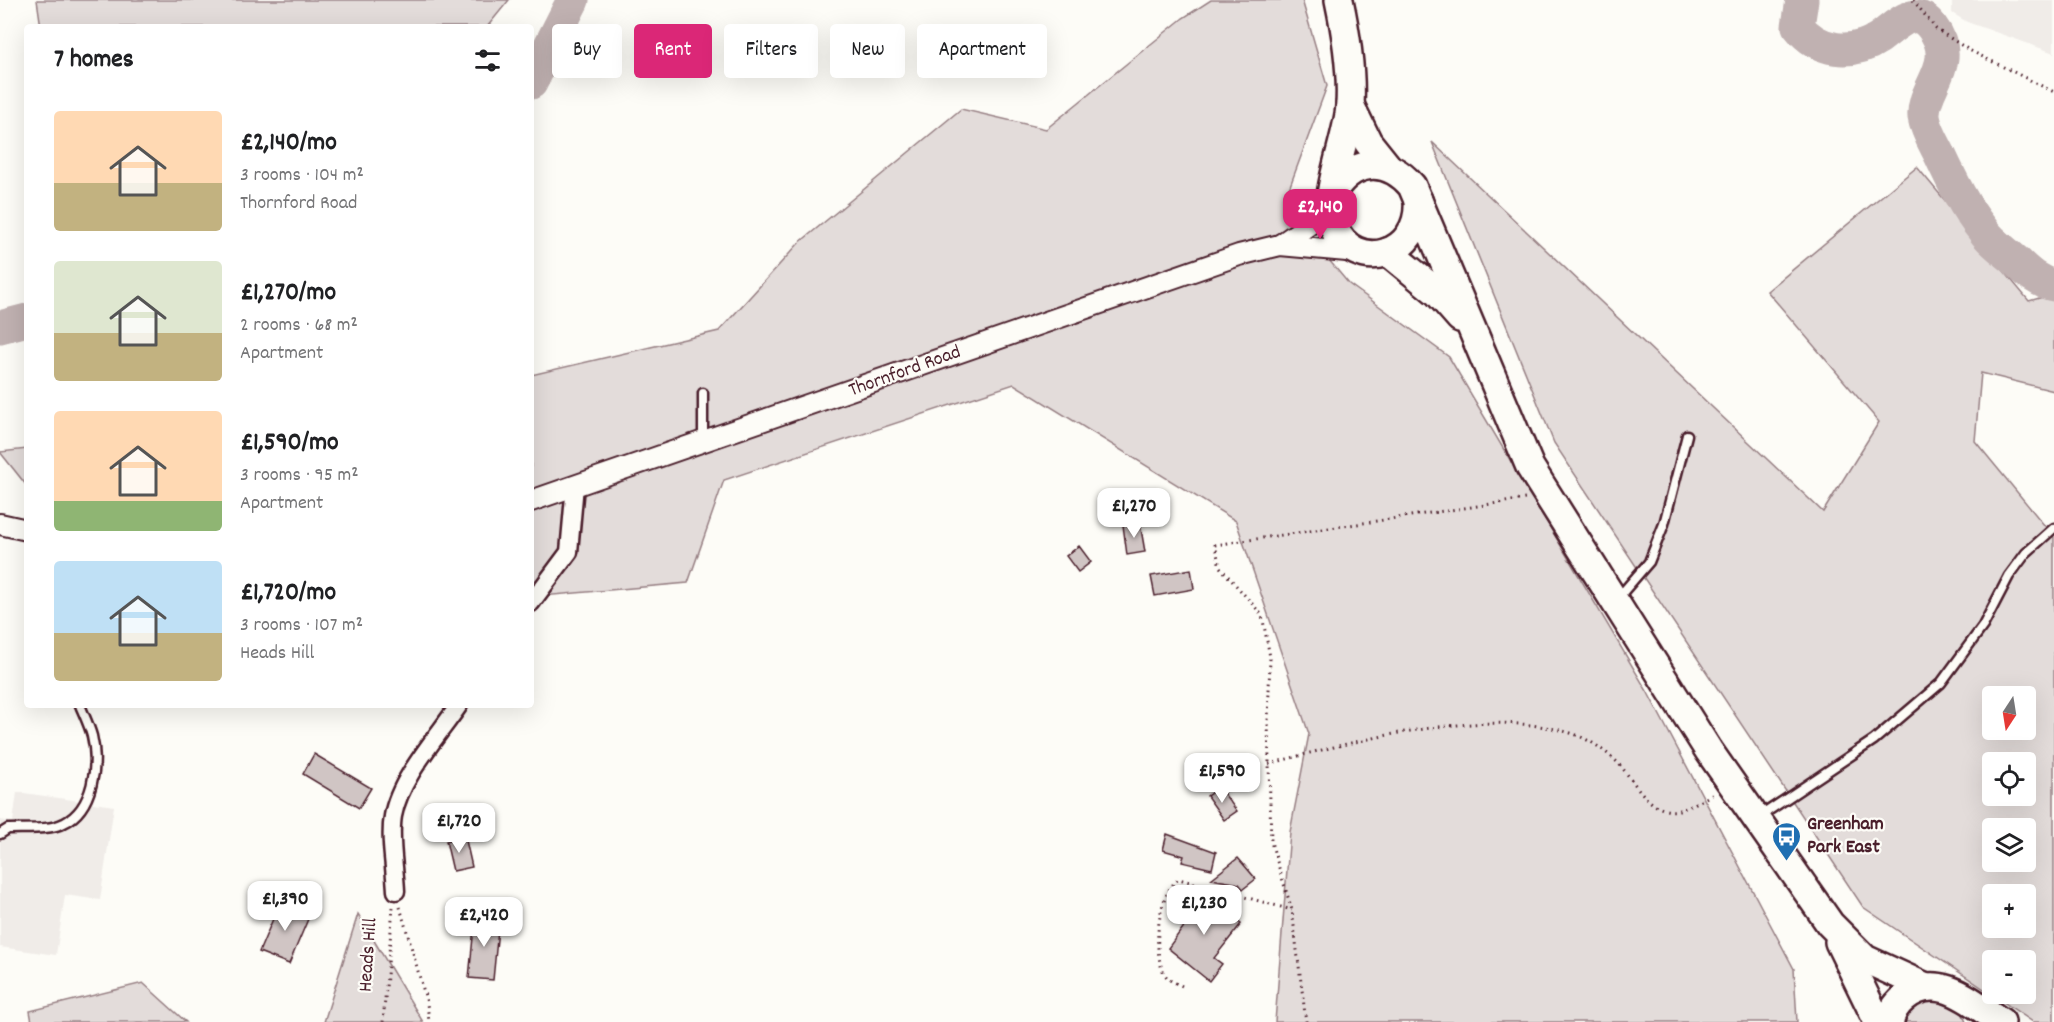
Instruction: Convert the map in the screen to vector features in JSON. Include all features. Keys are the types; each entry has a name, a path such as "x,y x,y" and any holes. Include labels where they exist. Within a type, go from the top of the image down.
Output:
{"highway":[{"path":"1339,0 1346,34 1350,105 1331,197 1330,218 1341,240 1350,247 1377,253 1438,292 1476,341"},
{"path":"1350,105 1368,142 1388,167"},
{"path":"1331,197 1340,181 1352,171 1373,165 1388,167 1402,174 1412,186 1530,467 1732,785 1830,924 1878,1022"},
{"path":"1377,253 1403,244 1413,232 1419,214 1418,199"},
{"path":"1830,924 1865,958 1926,987"},
{"path":"1890,1022 1898,1003 1910,992 1938,986 1962,996 2001,1022"},
{"path":"1962,996 1972,1008 1978,1022"}],"street":[{"name":"Thornford Road","path":"1280,245 1310,224 1331,197"},
{"name":"Thornford Road","path":"534,500 1239,255 1280,245 1377,253"},
{"path":"534,599 569,552 575,485"},
{"path":"0,524 24,529"},
{"path":"396,891 392,817 398,798 457,708"}],"lane":[{"path":"703,393 703,442"},
{"path":"1615,602 1649,562 1664,524 1688,435"},
{"path":"1756,819 1875,740 1941,683 1983,626 2009,576 2026,553 2054,528"},
{"path":"0,834 8,829 63,824 82,809 91,785 95,760 92,735 81,708"}],"path":[{"path":"1913,0 1936,29 1969,50 2054,92"},
{"path":"1306,1022 1292,910 1271,842 1270,657 1262,615 1220,567 1215,545 1548,496"},
{"path":"1269,764 1342,744 1397,733 1462,725 1541,725 1568,732 1594,743 1619,764 1642,794 1660,809 1678,810 1732,785"},
{"path":"1182,986 1167,979 1160,967 1159,918 1173,883 1179,879 1292,910"},
{"name":"Heads Hill","path":"383,1022 386,1005 388,943 396,891"},
{"name":"Heads Hill","path":"396,891 427,1003 429,1022"}],"shaded area":[{"path":"37,0 509,0 489,24 41,24"},
{"path":"1211,0 1302,0 1327,86 1283,205 1349,284 1449,357 1647,691 1794,969 1797,1022 1275,1022 1290,832 1309,734 1236,521 1014,384 724,480 688,583 534,597 534,374 719,331 799,243 961,109 1046,129 1183,18"},
{"path":"1952,0 2054,0 2054,53 1967,22 1952,13"},
{"path":"1432,142 1823,512 1879,422 1767,291 1917,167 2029,301 2054,294 2054,391 1981,373 1975,441 2054,537 2054,1022 2033,1022 2006,1004 2036,1004 2036,950 1982,950 1982,988 1863,907 1554,443"},
{"path":"24,449 24,482 0,452"},
{"path":"17,792 114,806 100,900 65,895 56,955 0,947 0,820 13,822"},
{"path":"358,914 423,1022 324,1022"},
{"path":"143,983 186,1022 32,1022 30,1011"},
{"path":"1933,994 1961,1010 1966,1022 1897,1022 1900,1015"}],"building":[{"path":"1140,523 1145,552 1127,555 1123,525"},
{"path":"1079,546 1091,562 1078,572 1066,556"},
{"path":"1191,569 1194,589 1155,596 1151,576"},
{"path":"314,754 371,788 359,808 303,774"},
{"path":"1219,787 1237,811 1224,820 1207,796"},
{"path":"1167,834 1216,852 1212,869 1182,862 1184,856 1163,850"},
{"path":"465,836 472,867 453,871 446,841"},
{"path":"1238,858 1256,879 1243,889 1239,884 1211,879"},
{"path":"1199,891 1241,924 1214,958 1222,964 1209,981 1168,948 1197,909 1189,903"},
{"path":"281,900 311,912 289,964 259,952"},
{"path":"475,917 499,919 493,980 469,978"}],"waterway":[{"path":"534,77 573,0"},
{"path":"1802,0 1798,26 1806,35 1825,46 1847,49 1869,44 1898,23 1912,17 1925,20 1932,27 1940,40 1942,52 1941,64 1925,106 1926,127 1959,194 1986,234 2033,276 2054,285"},
{"path":"0,327 24,321"}],"place":[{"name":"Greenham Park East","path":"1786,862"}]}
